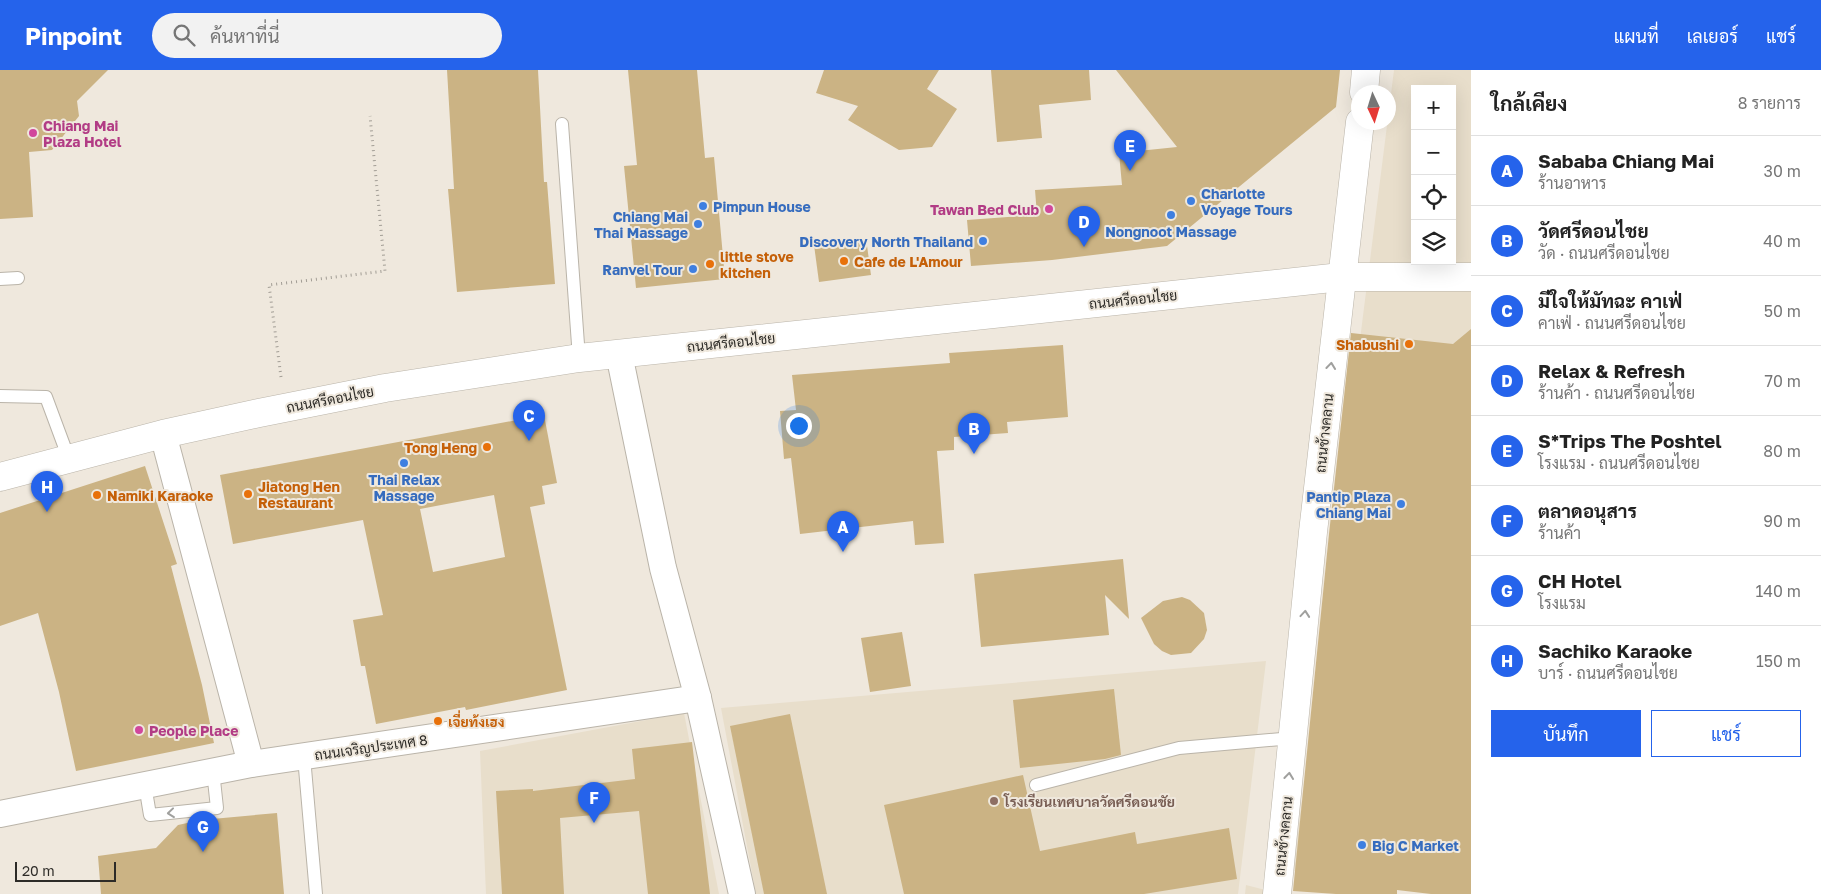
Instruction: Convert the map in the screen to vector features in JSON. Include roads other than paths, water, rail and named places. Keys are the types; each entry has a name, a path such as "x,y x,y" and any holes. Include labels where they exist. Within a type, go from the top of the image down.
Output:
{"street":[{"path":"1365,85 1366,70"},
{"name":"ถนนช้างคลาน","path":"1277,894 1341,277 1359,130"},
{"name":"ถนนศรีดอนไชย","path":"0,477 163,434 285,408 385,388 579,358 1341,277 1471,277"},
{"path":"619,354 663,568 698,698 742,894"},
{"path":"163,434 251,764"},
{"name":"ถนนเจริญประเทศ 8","path":"0,814 251,764 698,698"}],"lane":[{"path":"562,124 579,358"},
{"path":"0,279 18,278"},
{"path":"0,396 46,397 69,459"},
{"path":"1036,785 1179,748 1293,738"},
{"path":"304,756 316,894"},
{"path":"145,785 150,815 217,808 213,771"}],"place":[{"name":"Chiang Mai Plaza Hotel","path":"33,133"},
{"name":"S*Trips The Poshtel","path":"1130,171"},
{"name":"Charlotte Voyage Tours","path":"1191,201"},
{"name":"Pimpun House","path":"703,206"},
{"name":"Tawan Bed Club","path":"1049,209"},
{"name":"Nongnoot Massage","path":"1171,215"},
{"name":"Chiang Mai Thai Massage","path":"698,224"},
{"name":"Discovery North Thailand","path":"983,241"},
{"name":"Relax & Refresh","path":"1084,247"},
{"name":"Cafe de L'Amour","path":"844,261"},
{"name":"little stove kitchen","path":"710,264"},
{"name":"Ranvel Tour","path":"693,269"},
{"name":"Shabushi","path":"1409,344"},
{"name":"มีใจให้มัทฉะ คาเฟ่","path":"529,441"},
{"name":"Tong Heng","path":"487,447"},
{"name":"วัดศรีดอนไชย","path":"974,454"},
{"name":"Thai Relax Massage","path":"404,463"},
{"name":"Jiatong Hen Restaurant","path":"248,494"},
{"name":"Namiki Karaoke","path":"97,495"},
{"name":"Pantip Plaza Chiang Mai","path":"1401,504"},
{"name":"Sachiko Karaoke","path":"47,512"},
{"name":"Sababa Chiang Mai","path":"843,552"},
{"name":"เจี่ยท้งเฮง","path":"438,721"},
{"name":"People Place","path":"139,730"},
{"name":"โรงเรียนเทศบาลวัดศรีดอนชัย","path":"994,801"},
{"name":"ตลาดอนุสาร","path":"594,823"},
{"name":"Big C Market","path":"1362,845"},
{"name":"CH Hotel","path":"203,852"}]}
